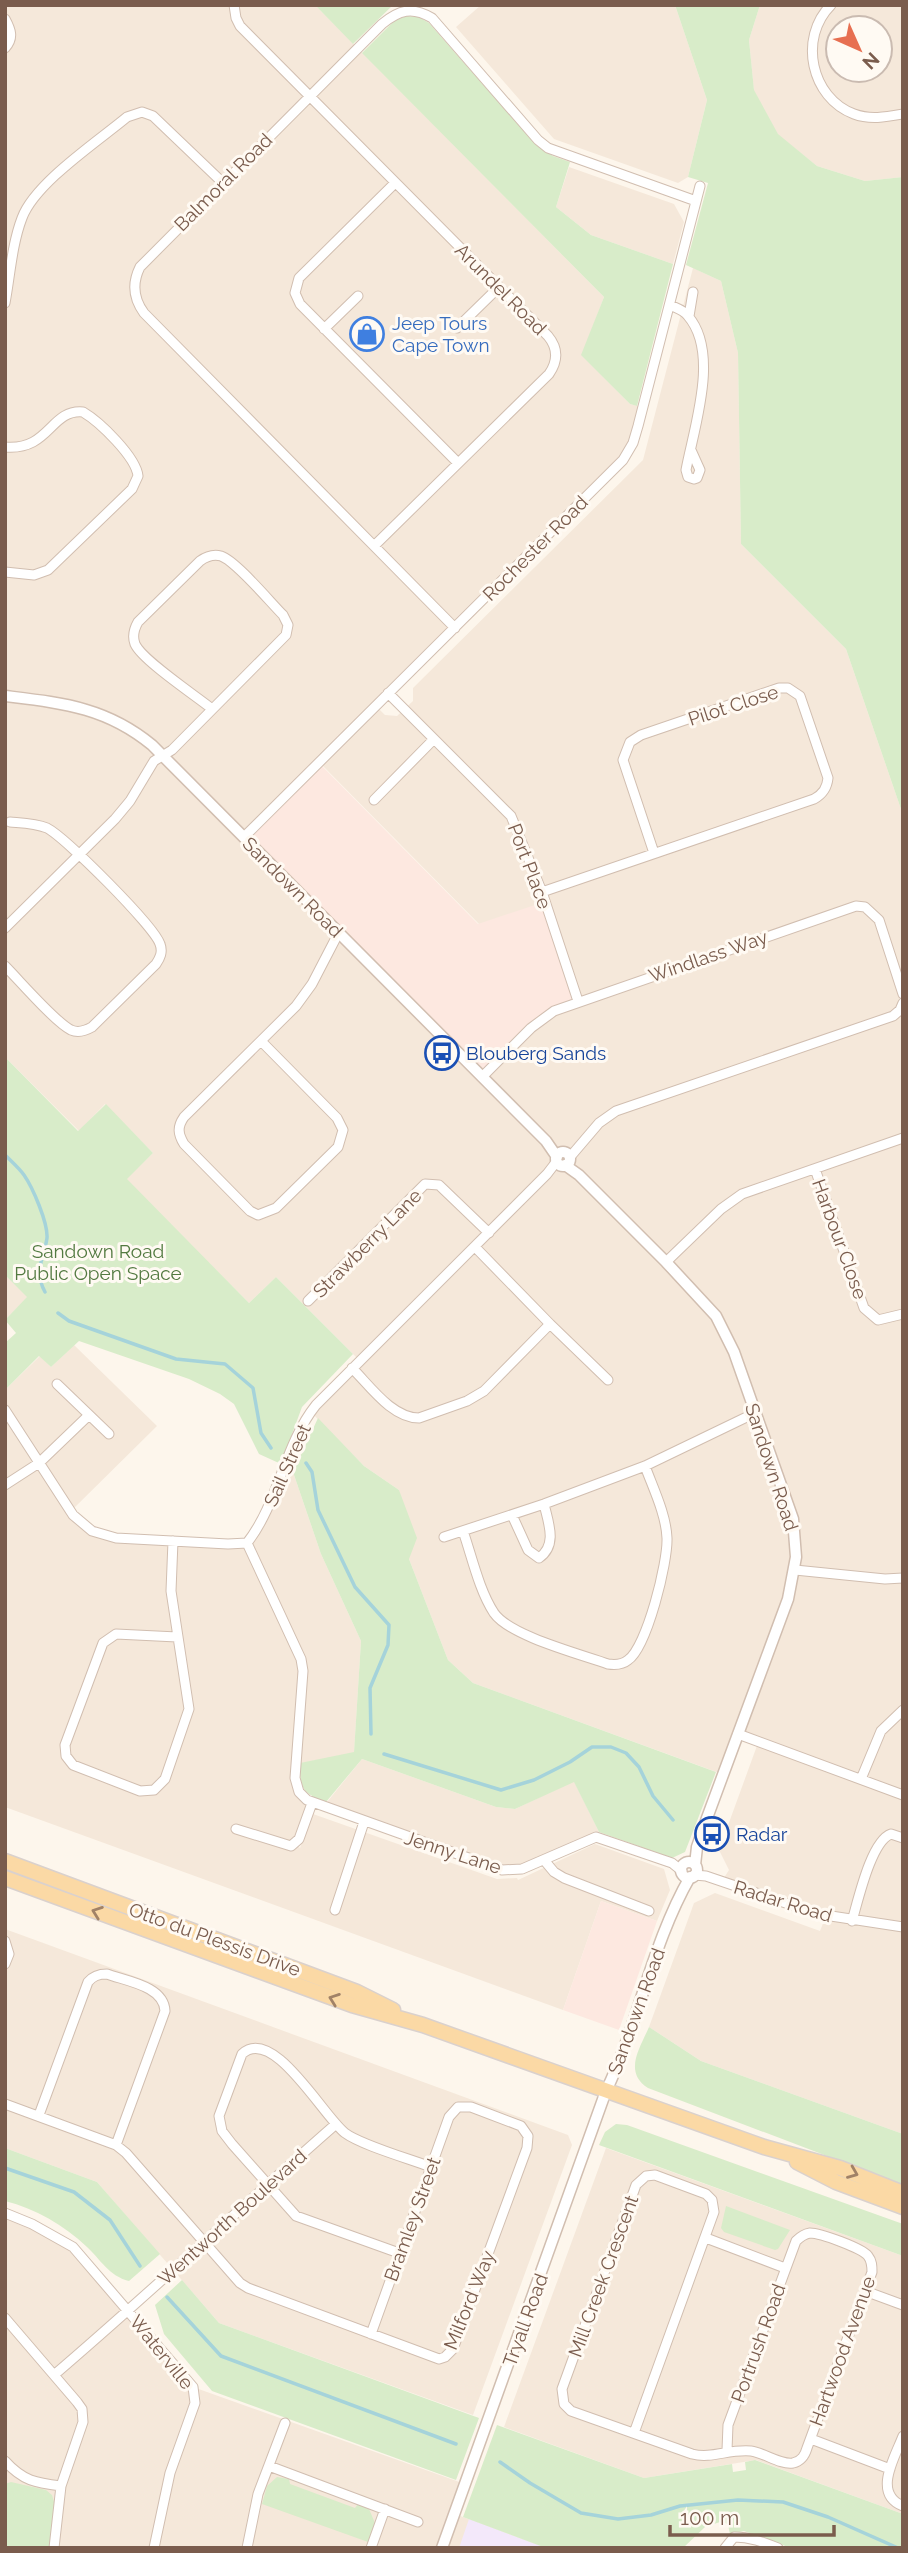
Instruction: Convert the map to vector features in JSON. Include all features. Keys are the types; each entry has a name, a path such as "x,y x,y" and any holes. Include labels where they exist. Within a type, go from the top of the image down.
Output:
{"main road":[{"name":"Otto du Plessis Drive","path":"5,1861 357,1992 422,2025"},
{"name":"Otto du Plessis Drive","path":"5,1878 352,2005 422,2025 764,2147"},
{"path":"764,2147 840,2168 903,2193"},
{"path":"764,2147 836,2182 903,2207"}],"street":[{"name":"Arundel Road","path":"234,5 240,26 551,340 556,350 556,360 549,374 374,546"},
{"path":"831,5 820,20 814,40 813,62 821,86 835,102 854,114 878,118 903,114"},
{"name":"Balmoral Road","path":"455,628 144,313 137,301 135,280 144,261 391,16 411,7 423,12 441,28 538,140 548,148 696,201"},
{"path":"5,19 11,33 5,48"},
{"path":"5,303 19,228 31,201 43,187 127,117 142,112 153,116 222,183"},
{"path":"395,183 296,282 295,293 324,329 458,463"},
{"name":"Rochester Road","path":"244,836 623,460 636,434 700,186"},
{"path":"457,328 499,287"},
{"path":"689,316 693,292"},
{"path":"324,329 358,296"},
{"path":"670,305 689,316 702,341 704,356 700,402 691,450"},
{"path":"5,447 30,445 68,414 83,412 97,422 133,460 138,476 132,489 55,565 34,575 5,572"},
{"path":"5,928 115,819 130,801 154,761 172,750 283,640 288,625 283,615 231,561 216,555 210,555 200,561 138,622 133,636 137,647 148,658 212,709"},
{"name":"Pilot Close","path":"542,892 820,796 828,778 800,696 788,688 779,688 642,735 629,742 623,760 654,853"},
{"name":"Port Place","path":"388,693 511,816 542,892 578,1001"},
{"name":"Sandown Road","path":"5,696 64,703 91,710 130,728 163,755 666,1262 706,1304 724,1330 734,1352 793,1519 796,1545 794,1570 788,1599 737,1734 691,1870 606,2091"},
{"path":"374,800 435,739"},
{"path":"5,965 60,1022 71,1030 82,1031 92,1027 160,959 161,947 156,937 80,854 43,827 10,822"},
{"name":"Windlass Way","path":"482,1077 541,1019 578,1001 856,906 866,907 878,920 903,994"},
{"path":"261,1041 337,1118 343,1134 333,1153 285,1199 272,1211 258,1215 250,1211 184,1144 178,1129 184,1117 296,1006 312,984 339,932"},
{"path":"563,1159 598,1124 616,1111 893,1016 903,1003"},
{"name":"Harbour Close","path":"666,1262 732,1199 903,1138"},
{"name":"Sail Street","path":"247,1543 264,1516 311,1411 563,1159"},
{"name":"Harbour Close","path":"815,1169 864,1308 878,1320 903,1314"},
{"name":"Strawberry Lane","path":"308,1301 425,1184 436,1183 441,1186 489,1233"},
{"path":"475,1247 608,1380"},
{"path":"352,1368 397,1411 411,1418 419,1418 467,1401 484,1391 550,1324"},
{"path":"57,1384 109,1434"},
{"path":"5,1410 73,1515 92,1531 116,1538 247,1543 301,1659 303,1671 295,1778 299,1792 312,1802 299,1839 291,1846 236,1829"},
{"path":"444,1537 544,1504 645,1465 755,1413"},
{"path":"5,1485 39,1463 89,1415"},
{"path":"463,1531 486,1597 503,1623 517,1631 608,1664 621,1664 630,1660 638,1647 659,1591 665,1565 667,1538 664,1521 645,1465"},
{"path":"512,1515 528,1550 539,1558 551,1542 544,1504"},
{"path":"173,1541 171,1591 189,1709 162,1783 154,1790 140,1791 73,1765 66,1756 65,1745 103,1643 116,1634 177,1637"},
{"path":"794,1570 885,1579 903,1578"},
{"path":"861,1779 881,1731 903,1710"},
{"path":"737,1734 903,1795"},
{"name":"Jenny Lane","path":"312,1802 495,1869 516,1870 596,1837 691,1870"},
{"path":"335,1910 364,1822"},
{"path":"852,1921 881,1840 891,1834 903,1838"},
{"path":"544,1860 554,1872 564,1878 649,1911"},
{"name":"Radar Road","path":"691,1870 818,1914 903,1927"},
{"path":"5,1941 9,1954 5,1965"},
{"path":"5,2104 116,2145 165,2011 165,2003 156,1993 107,1974 91,1978 39,2115"},
{"path":"399,2253 296,2216 232,2144 220,2125 222,2106 244,2051 255,2047 278,2056 336,2124 352,2137 431,2167"},
{"name":"Tryall Road","path":"442,2548 606,2091"},
{"name":"Bramley Street","path":"371,2334 449,2117 458,2107"},
{"name":"Milford Way","path":"116,2145 240,2283 439,2359 453,2349 529,2141 527,2132 521,2126 471,2107 458,2107"},
{"name":"Wentworth Boulevard","path":"54,2375 182,2264 202,2241 336,2124"},
{"name":"Mill Creek Crescent","path":"655,2175 706,2194 713,2204 714,2212 706,2238 634,2433 571,2411 564,2404 562,2389 639,2182 646,2176 655,2175"},
{"name":"Waterville","path":"5,2213 32,2224 73,2248 193,2387 196,2397 170,2473 154,2548"},
{"name":"Hartwood Avenue","path":"798,2238 813,2233 860,2249 867,2254 872,2267 811,2439"},
{"path":"706,2238 785,2268"},
{"name":"Portrush Road","path":"727,2450 728,2425 798,2238"},
{"path":"864,2291 903,2305"},
{"path":"5,2318 80,2405 84,2414 61,2486 54,2548"},
{"path":"247,2548 258,2494 285,2423"},
{"path":"634,2433 702,2457 727,2450 753,2451 792,2463 804,2457 811,2439 890,2469"},
{"path":"903,2436 887,2480 888,2492 894,2502 903,2506"},
{"path":"269,2466 418,2522"},
{"path":"7,2468 37,2483 61,2486"},
{"path":"371,2548 385,2509"},
{"path":"725,2548 734,2537 754,2538 778,2548"}],"shaded area":[{"path":"5,5 315,5 604,297 582,355 630,404 642,407 628,450 376,706 385,715 397,716 413,701 413,688 643,460 693,268 721,281 738,353 741,544 846,649 903,815 903,2134 701,2061 649,2027 694,1903 715,1893 820,1931 826,1916 722,1881 729,1870 719,1850 758,1743 736,1734 722,1774 473,1683 448,1660 409,1559 399,1490 364,1466 310,1411 359,1360 276,1277 249,1303 126,1179 153,1153 105,1104 79,1131 5,1057","holes":["319,762 479,924 481,1077"]},
{"path":"481,5 675,5 707,100 688,177 678,183 554,139 456,27"},
{"path":"760,5 903,5 903,177 865,181 817,166 778,135 754,91 749,40"},
{"path":"569,167 674,204 684,222 673,264 591,235 556,207"},
{"path":"318,762 478,924 544,902 577,1001 553,1010 481,1077 243,837"},
{"path":"5,1275 28,1297 5,1320"},
{"path":"74,1345 157,1426 70,1512 99,1535 247,1544 285,1468 293,1472 321,1554 361,1641 354,1753 297,1764 297,1786 313,1802 296,1844 300,1848 313,1814 497,1879 518,1880 595,1844 664,1869 670,1890 657,1921 601,1901 563,2010 5,1807 5,1390 40,1356 51,1367"},
{"path":"362,1759 496,1807 515,1809 574,1781 599,1836 509,1870 323,1807"},
{"path":"601,1901 657,1921 619,2030 563,2010"},
{"path":"5,1929 568,2135 572,2145 473,2415 219,2323 97,2182 5,2148"},
{"path":"606,2148 903,2256 903,2514 756,2460 644,2478 504,2427"},
{"path":"5,2212 73,2247 193,2387 465,2484 455,2514 546,2548 5,2548"},
{"path":"469,2519 546,2548 459,2548"}],"green space":[{"path":"315,5 393,5 353,44"},
{"path":"675,5 760,5 749,40 754,90 778,134 817,166 865,181 903,177 903,815 846,649 741,544 738,353 721,281 686,265 708,183 688,177 707,100"},
{"path":"407,16 419,17 429,23 536,145 553,156 570,162 556,207 591,235 673,264 637,406 630,404 581,355 604,297 362,53 395,20"},
{"name":"Sandown Road Public Open Space","path":"5,1057 78,1131 106,1104 153,1153 127,1179 249,1303 276,1277 353,1354 302,1407 281,1464 259,1454 234,1404 220,1394 189,1379 79,1341 51,1367 39,1356 5,1390 5,1343 16,1333 5,1320 27,1297 5,1275"},
{"path":"318,1418 364,1466 399,1490 417,1538 409,1559 448,1660 473,1683 716,1772 685,1852 672,1858 599,1832 574,1782 515,1809 496,1807 362,1759 326,1802 307,1793 302,1784 300,1763 354,1752 361,1641 321,1554 293,1472"},
{"path":"649,2027 701,2061 903,2134 903,2185 648,2088 640,2082 635,2067 638,2051"},
{"path":"616,2124 627,2125 903,2224 903,2256 599,2145 605,2132"},
{"path":"5,2148 97,2182 160,2254 129,2281 122,2279 59,2225 28,2208 5,2201"},
{"path":"726,2206 790,2230 775,2250 724,2232 721,2228"},
{"path":"182,2280 219,2323 479,2418 456,2480 212,2391 164,2334 155,2305"},
{"path":"497,2425 644,2478 732,2464 733,2472 746,2470 745,2462 755,2460 903,2514 903,2548 791,2548 744,2531 730,2534 728,2525 723,2521 705,2527 683,2548 546,2548 463,2517"},
{"path":"277,2477 289,2479 290,2484 355,2508 358,2504 369,2509 375,2523 368,2542 262,2504 267,2486"},
{"path":"11,2482 46,2490 52,2495 55,2505 49,2548 5,2548 5,2484"}],"waterway":[{"path":"5,1155 28,1181 45,1224 47,1238 40,1265 40,1277 45,1292"},
{"path":"58,1313 69,1321 176,1359 225,1364 253,1388 261,1433 271,1448"},
{"path":"306,1463 312,1472 318,1510 355,1587 389,1625 388,1645 370,1688 371,1734"},
{"path":"384,1754 501,1790 534,1780 570,1762 592,1747 611,1747 626,1753 639,1767 653,1796 673,1820"},
{"path":"5,2168 74,2192 110,2220 140,2266"},
{"path":"167,2297 221,2356 456,2444"},
{"path":"500,2462 581,2513 618,2519 651,2515 680,2506 738,2500 783,2502 828,2517 898,2548"}],"place":[{"name":"Jeep Tours Cape Town","path":"367,334"},
{"name":"Blouberg Sands","path":"442,1053"},
{"name":"Radar","path":"712,1834"}]}
